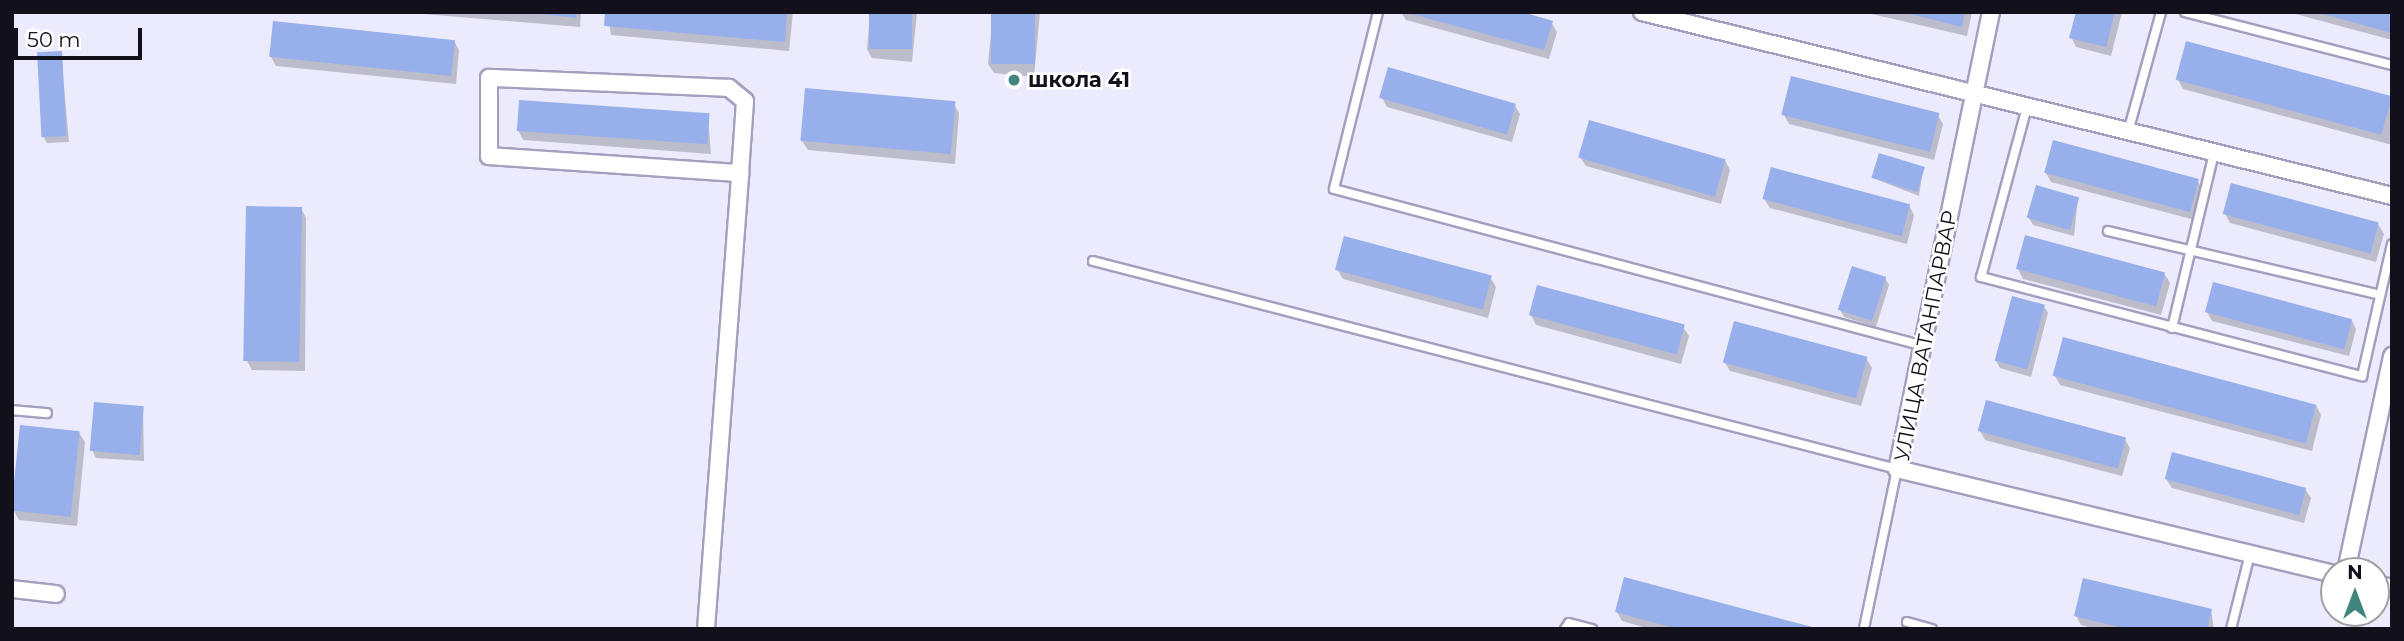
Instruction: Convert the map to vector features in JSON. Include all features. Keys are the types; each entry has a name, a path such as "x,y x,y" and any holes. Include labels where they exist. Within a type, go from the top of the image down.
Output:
{"street":[{"path":"1642,12 2392,196"},
{"name":"УЛИЦА ВАТАНПАРВАР","path":"1991,12 1972,92 1924,346 1896,468 2320,571"},
{"path":"706,629 740,173 745,101 729,88 489,78 489,156 740,173"},
{"path":"2349,557 2392,356"},
{"path":"12,589 56,594"}],"lane":[{"path":"1378,12 1334,189 1924,346"},
{"path":"2128,132 2161,12"},
{"path":"2185,12 2392,65"},
{"path":"2027,107 1981,276 2361,376 2392,244"},
{"path":"2172,328 2214,153"},
{"path":"2108,231 2380,295"},
{"path":"1093,261 1896,468 1864,629"},
{"path":"12,410 47,413"},
{"path":"2231,629 2250,554"},
{"path":"1906,622 1932,629"},
{"path":"1565,629 1569,623 1592,629"}],"building":[{"path":"525,12 576,12 576,18"},
{"path":"605,12 787,12 785,42 604,26"},
{"path":"869,12 912,12 912,49 869,49"},
{"path":"991,12 1035,12 1035,64 991,64"},
{"path":"1522,12 1553,21 1544,50 1408,13"},
{"path":"1902,12 1965,12 1962,27"},
{"path":"2076,12 2115,12 2106,47 2069,38"},
{"path":"2392,12 2392,33 2319,13"},
{"path":"273,21 455,40 451,76 269,57"},
{"path":"2186,41 2392,96 2381,135 2176,80"},
{"path":"62,51 66,136 41,137 37,52"},
{"path":"1388,67 1516,104 1507,134 1379,98"},
{"path":"1791,76 1939,113 1930,152 1781,115"},
{"path":"805,88 955,101 951,154 800,141"},
{"path":"519,100 710,113 707,144 517,131"},
{"path":"1589,120 1725,159 1715,197 1578,157"},
{"path":"2053,140 2199,179 2190,212 2044,173"},
{"path":"1879,153 1925,167 1917,192 1871,178"},
{"path":"1771,167 1910,204 1902,236 1762,199"},
{"path":"2231,183 2379,223 2371,254 2223,214"},
{"path":"2036,185 2079,197 2070,230 2027,218"},
{"path":"246,206 302,207 299,362 243,361"},
{"path":"2025,235 2165,273 2156,306 2016,269"},
{"path":"1344,236 1492,276 1483,309 1335,270"},
{"path":"1852,266 1886,277 1872,321 1838,310"},
{"path":"2213,282 2352,319 2344,349 2205,312"},
{"path":"1537,285 1685,325 1677,355 1529,315"},
{"path":"2012,296 2045,305 2028,370 1995,361"},
{"path":"1734,321 1867,357 1856,398 1723,363"},
{"path":"2063,337 2316,405 2306,443 2053,376"},
{"path":"1986,400 2126,438 2118,468 1978,431"},
{"path":"94,402 144,406 140,455 90,451"},
{"path":"20,425 80,431 71,517 12,511"},
{"path":"2172,452 2306,488 2299,515 2165,479"},
{"path":"1624,577 1816,629 1678,629 1615,612"},
{"path":"2083,578 2212,609 2207,629 2127,629 2074,616"}],"place":[{"name":"школа 41","path":"1014,80"}]}
